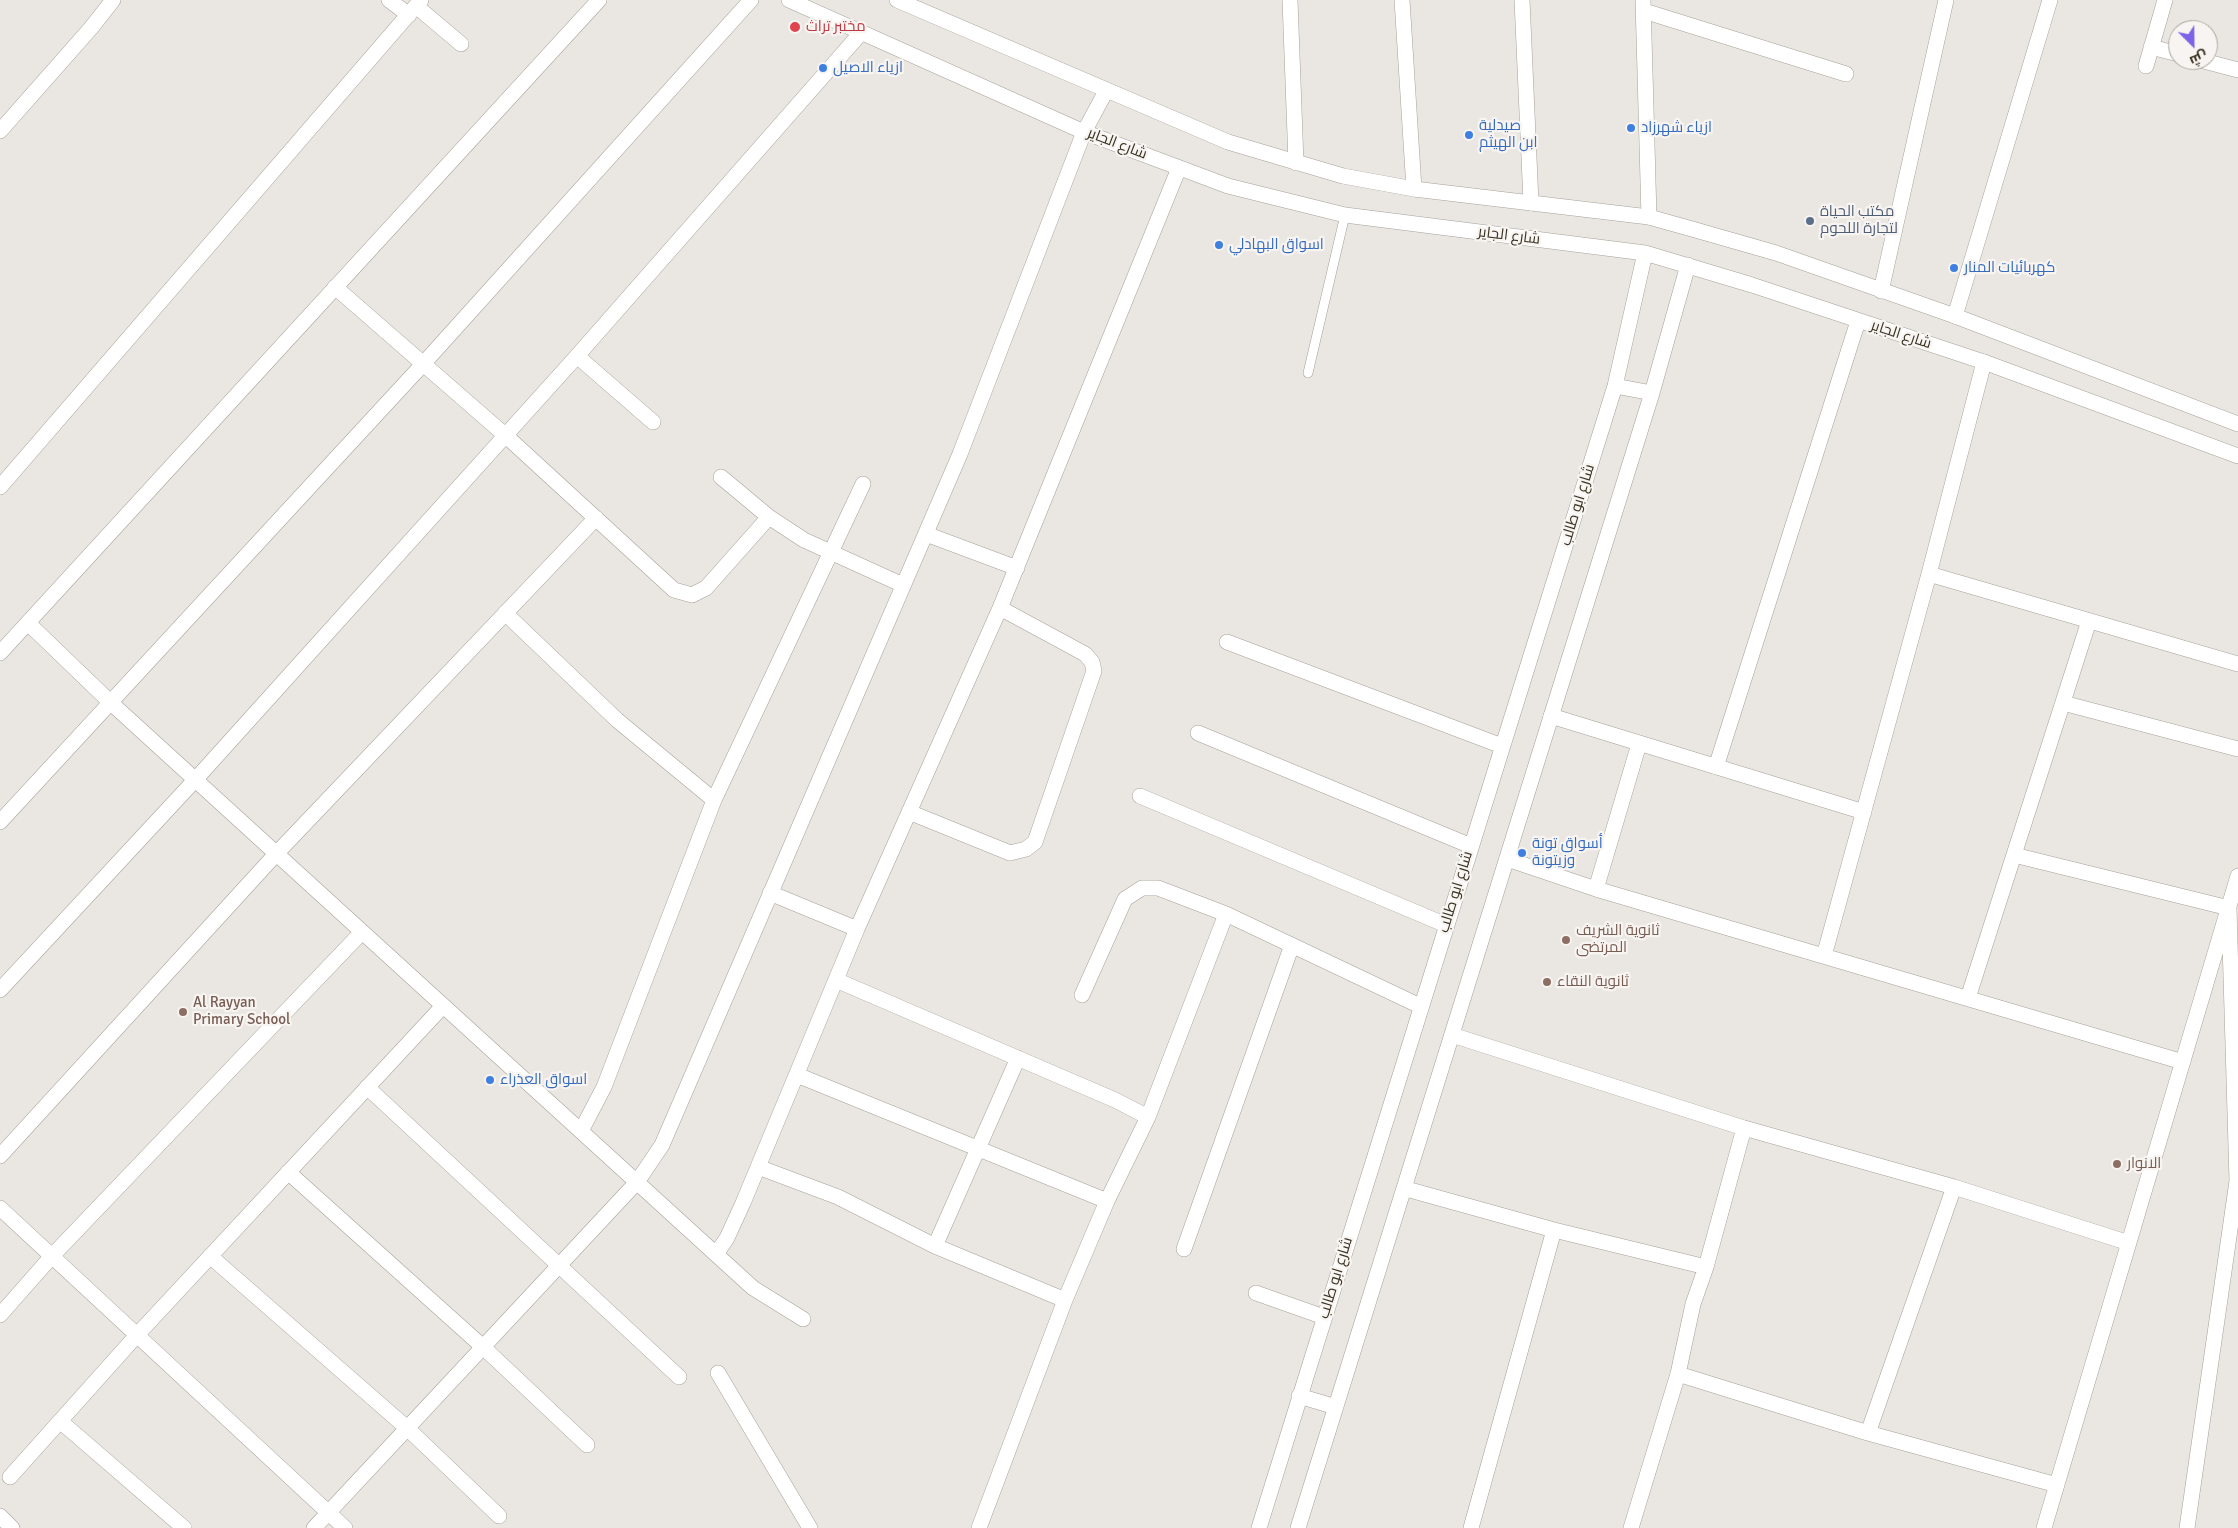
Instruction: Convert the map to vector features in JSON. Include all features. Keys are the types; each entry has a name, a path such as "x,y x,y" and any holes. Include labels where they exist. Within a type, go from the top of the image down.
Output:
{"street":[{"path":"0,132 113,0"},
{"path":"389,0 415,7 461,44"},
{"path":"0,654 599,0"},
{"path":"0,822 424,363 751,0"},
{"name":"شارع الجاير","path":"788,0 860,34 1084,132 1228,186 1345,215 1645,253 1688,265 1984,362 2238,456"},
{"path":"897,0 915,4 1106,91 1228,142 1343,176 1414,190 1649,218 1776,253 1955,316 2238,424"},
{"path":"1290,0 1296,163"},
{"path":"1402,0 1414,190"},
{"path":"1522,0 1531,203"},
{"path":"1881,290 1946,0"},
{"path":"1955,316 2050,0"},
{"path":"2146,66 2165,0"},
{"path":"1649,218 1643,6 1846,74"},
{"path":"0,487 415,7"},
{"path":"0,990 195,780 577,356 860,34"},
{"path":"2151,47 2168,51"},
{"path":"2218,65 2238,70"},
{"path":"314,1528 637,1182 662,1145 964,444 1084,132 1106,91"},
{"path":"716,1254 727,1238 857,929 1000,608 1179,168"},
{"name":"شارع ابو طالب","path":"1259,1528 1420,1006 1615,386 1645,253"},
{"path":"1298,1528 1652,393 1688,265"},
{"path":"335,287 505,435 674,590 692,595 706,588 769,517"},
{"path":"1716,767 1858,321"},
{"path":"577,356 652,422"},
{"path":"1824,956 1929,574 1984,362"},
{"path":"1615,386 1652,393"},
{"path":"721,478 769,517 804,540 903,585"},
{"path":"580,1131 604,1087 714,800 863,484"},
{"path":"0,1156 276,854 596,518"},
{"path":"926,534 1017,568"},
{"path":"1929,574 2238,664"},
{"path":"909,812 1010,853 1026,848 1035,842 1094,671 1092,662 1085,654 1000,608"},
{"path":"505,613 617,720 714,800"},
{"path":"1968,998 2089,620"},
{"path":"28,623 195,780 753,1288 804,1319"},
{"path":"1227,642 1502,746"},
{"path":"2062,703 2238,750"},
{"path":"1551,716 1864,812"},
{"path":"1198,733 1471,846"},
{"path":"1596,889 1640,744"},
{"path":"1140,796 1446,924"},
{"path":"2014,856 2228,908"},
{"path":"1507,859 1596,889 2183,1062"},
{"path":"2044,1528 2238,876"},
{"path":"1082,995 1125,899 1142,888 1158,888 1226,914 1420,1006"},
{"path":"770,893 857,929"},
{"path":"2187,1528 2238,1181 2228,908"},
{"path":"979,1528 1065,1300 1107,1201 1148,1117 1226,914"},
{"path":"0,1315 52,1256 362,932"},
{"path":"1184,1250 1292,945"},
{"path":"836,980 1131,1107 1148,1117"},
{"path":"10,1477 137,1335 443,1006"},
{"path":"1452,1035 1744,1128 1954,1187 2129,1243"},
{"path":"935,1246 1018,1058"},
{"path":"797,1075 1107,1201"},
{"path":"367,1087 679,1377"},
{"path":"1635,1527 1678,1374 1693,1304 1706,1267 1744,1128"},
{"path":"758,1166 838,1197 935,1246 1065,1300"},
{"path":"288,1172 482,1347 587,1445"},
{"path":"1868,1433 1954,1187"},
{"path":"1410,1190 1554,1230 1706,1267"},
{"path":"0,1208 345,1528"},
{"path":"1470,1528 1554,1230"},
{"path":"210,1256 407,1428 499,1516"},
{"path":"1256,1293 1324,1317"},
{"path":"718,1373 810,1528"},
{"path":"1678,1374 1868,1433 2057,1484"},
{"path":"1299,1396 1336,1407"},
{"path":"60,1421 184,1528"},
{"path":"0,1516 12,1528"}],"lane":[{"path":"1308,373 1345,215"}],"place":[{"name":"مختبر تراث","path":"795,27"},
{"name":"ازياء الاصيل","path":"823,68"},
{"name":"ازياء شهرزاد","path":"1631,128"},
{"name":"صيدلية ابن الهيثم","path":"1469,135"},
{"name":"مكتب الحياة لتجارة اللحوم","path":"1810,221"},
{"name":"اسواق البهادلي","path":"1219,245"},
{"name":"كهربائيات المنار","path":"1954,268"},
{"name":"أسواق تونة وزيتونة","path":"1522,853"},
{"name":"ثانوية الشريف المرتضى","path":"1566,940"},
{"name":"ثانوية النقاء","path":"1547,982"},
{"name":"Al Rayyan Primary School","path":"183,1012"},
{"name":"اسواق العذراء","path":"490,1080"},
{"name":"الانوار","path":"2117,1164"}]}
